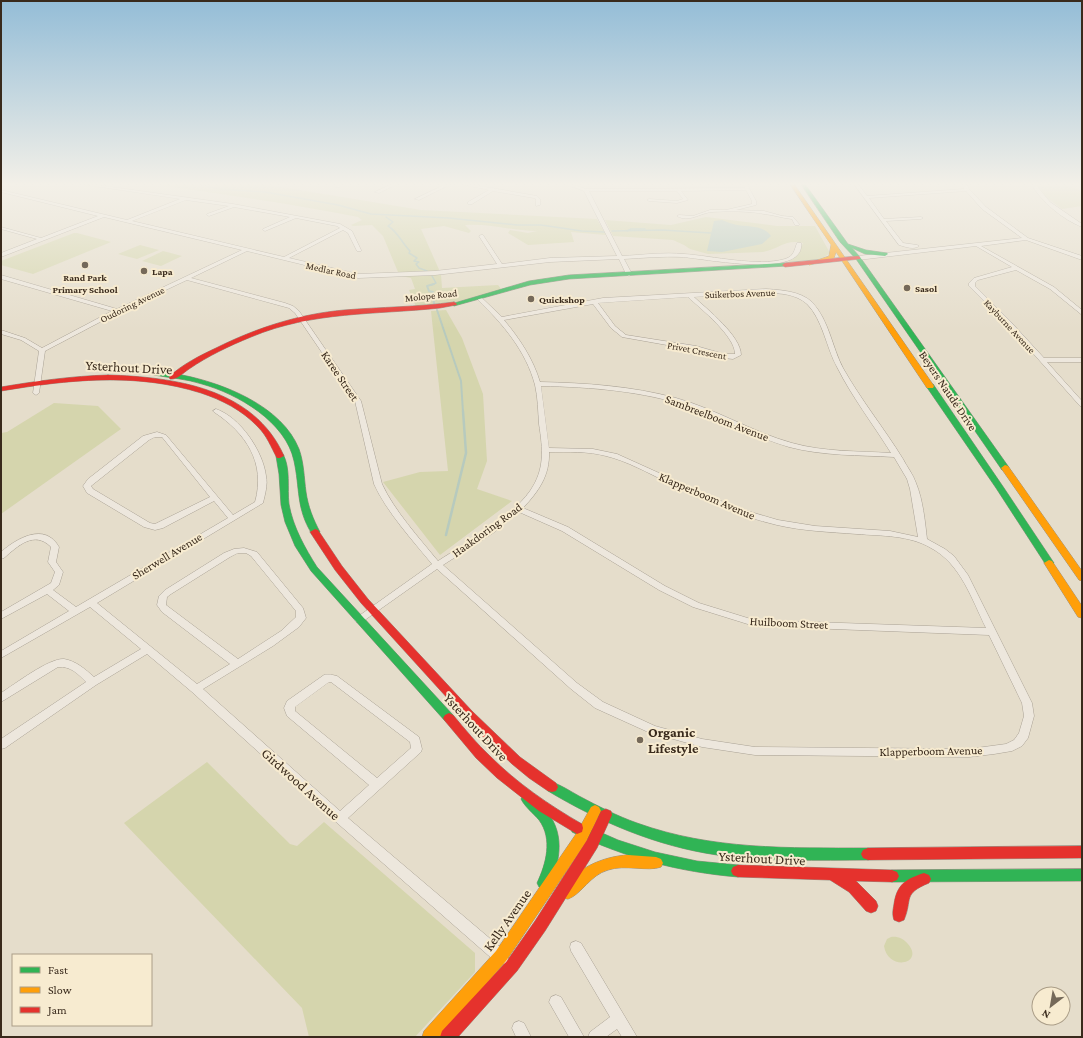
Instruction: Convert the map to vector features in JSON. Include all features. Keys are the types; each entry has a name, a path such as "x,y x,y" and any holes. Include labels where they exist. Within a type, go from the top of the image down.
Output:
{"main road":[{"name":"Beyers Naudé Drive","path":"830,232 838,243 859,260 1082,578"},
{"name":"Beyers Naudé Drive","path":"832,232 846,262 1000,488 1082,614"},
{"path":"812,264 832,257 838,243 860,251 885,254"},
{"name":"Molope Road","path":"168,381 207,355 245,337 300,319 348,312 434,307 480,299 523,285 561,277 709,270 859,260"},
{"name":"Molope Road","path":"709,270 846,262"},
{"name":"Ysterhout Drive","path":"1,383 89,372 117,371 176,375 223,389 252,401 282,430 295,448 298,458 301,495 307,514 315,533 344,578 504,750 527,769 559,791 595,811 668,839 694,845 738,851 842,855 1082,852"},
{"name":"Ysterhout Drive","path":"1,389 39,379 125,378 168,381 210,393 248,412 273,439 280,455 284,496 290,526 295,540 314,569 483,757 513,783 584,832 655,857 695,867 721,870 830,875 1082,875"},
{"path":"513,783 545,818 550,828 554,847 552,863 548,874 526,919"},
{"name":"Kelly Avenue","path":"430,1037 501,956 584,832 595,811"},
{"path":"448,1037 512,966 540,926 596,837 606,815"},
{"path":"540,926 582,876 594,867 605,863 626,861 695,867"},
{"path":"830,875 844,880 854,887 871,906"},
{"path":"899,915 903,893 906,887 911,883 938,876"}],"street":[{"path":"17,232 40,239"},
{"path":"1,255 57,232"},
{"name":"Medlar Road","path":"174,232 358,276 435,273 550,260 621,257 685,255 718,260 777,262 792,258 798,251 799,244"},
{"path":"283,259 335,232"},
{"path":"349,232 352,235 359,250"},
{"path":"609,232 629,274"},
{"path":"892,232 901,244 906,246 915,247 962,243"},
{"path":"1018,232 1026,238 1081,257"},
{"path":"481,236 500,266"},
{"path":"859,260 885,254 955,248 1026,238"},
{"path":"977,245 1052,288 1082,313"},
{"path":"859,260 940,252 955,248"},
{"name":"Oudoring Avenue","path":"42,350 117,311 245,250"},
{"name":"Kayburne Avenue","path":"1016,268 976,279 972,282 972,286 1008,322 1082,405"},
{"path":"1,276 117,311"},
{"name":"Karee Street","path":"187,278 283,304 295,310 358,401 362,412 378,484 384,496 417,541 437,565"},
{"name":"Suikerbos Avenue","path":"501,319 594,302 689,295 776,291 793,294 806,300 813,307 847,381 886,437 910,477 914,488 923,539"},
{"name":"Privet Crescent","path":"594,302 617,331 624,336 696,348 724,356 733,357 738,355 738,351 724,328 689,295"},
{"name":"Haakdoring Road","path":"359,620 487,532 518,508 532,493 540,480 543,471 545,450 538,384 530,363 501,319 480,299"},
{"path":"1,332 23,339 42,350 36,393"},
{"path":"1042,360 1082,360"},
{"name":"Sambreelboom Avenue","path":"538,384 603,386 638,391 662,396 695,406 765,436 791,445 830,451 896,455"},
{"name":"Sherwell Avenue","path":"1,655 75,610 259,503 263,495 260,462 257,454 229,418 216,411"},
{"path":"214,497 168,522 155,527 147,525 90,490 87,486 91,481 146,438 157,434 164,436 232,518"},
{"name":"Klapperboom Avenue","path":"437,565 574,686 599,705 652,729 702,743 755,751 969,753 1008,748 1018,743 1027,726 1029,716 1027,703 959,566 943,551 923,539 893,534 816,529 780,524 741,512 635,464 609,454 585,451 545,450"},
{"name":"Huilboom Street","path":"518,508 566,529 662,588 696,605 754,623 991,632"},
{"path":"1,556 14,545 32,537 41,537 53,544 55,549 52,562 59,572 55,585 1,616"},
{"path":"196,689 237,664 294,628 302,615 300,610 254,554 245,549 235,551 227,555 168,592 161,600 161,605 165,610 237,664"},
{"path":"47,590 75,610"},
{"name":"Girdwood Avenue","path":"90,602 196,689 340,818 512,966"},
{"path":"1,744 93,682 148,649"},
{"path":"1,698 52,665 62,662 74,666 93,682"},
{"path":"340,818 417,749 415,740 332,678 327,678 291,704 289,708 291,714 377,784"},
{"path":"576,947 630,1037"},
{"path":"556,1002 577,1037"},
{"path":"595,1037 619,1019"}],"green space":[{"path":"379,232 423,232 441,274 442,288 498,285 502,290 455,303 416,307 409,290 415,289 411,278 396,275 398,272 383,236"},
{"path":"571,232 574,242 528,245 508,233"},
{"path":"576,232 605,232 606,235"},
{"path":"611,232 819,232 830,253 815,260 787,262 796,257 803,243 786,243 769,251 763,252 708,254 690,249 673,240 613,236"},
{"path":"74,233 111,242 33,274 1,265 1,261"},
{"path":"140,245 159,250 137,259 118,254"},
{"path":"163,251 182,256 161,266 142,261"},
{"path":"446,310 462,338 483,394 487,461 477,489 512,501 440,555 383,482 420,472 448,471 431,311"},
{"path":"54,403 98,406 121,429 1,514 1,433 7,432"},
{"path":"207,762 290,844 297,846 324,822 475,953 475,972 415,1037 309,1037 302,1008 124,823"},
{"path":"891,937 900,938 908,944 912,951 912,956 909,960 898,962 887,954 884,946 887,939"}],"shaded area":[{"path":"711,232 768,232 771,236 762,244 722,252 707,251"}],"waterway":[{"path":"395,232 410,251 409,253 417,258 414,261 419,262 416,264 419,268 427,271"},
{"path":"702,232 711,233"},
{"path":"432,276 436,283 432,284"},
{"path":"432,284 427,286 429,291 433,292 434,304"},
{"path":"437,310 461,381 463,412"},
{"path":"446,535 466,453 463,411"}],"traffic: fast":[{"path":"836,232 858,258 1005,468"},
{"path":"849,245 865,252 885,254"},
{"path":"454,304 529,283 569,277 785,265"},
{"path":"157,373 190,378 222,388 252,403 278,425 295,449 299,465 304,504 307,516 315,532"},
{"path":"930,386 1049,563"},
{"path":"280,456 282,462 285,505 289,522 300,546 314,569 449,718"},
{"path":"552,787 591,809 631,827 694,845 753,853 868,854"},
{"path":"527,799 544,817 552,833 552,858 544,883"},
{"path":"577,828 615,845 655,858 697,867 738,871"},
{"path":"892,876 1082,875"}],"traffic: slow":[{"path":"825,232 930,386"},
{"path":"811,264 832,257 834,245"},
{"path":"1005,468 1082,578"},
{"path":"1049,563 1082,614"},
{"path":"430,1037 501,956 581,838 595,811"},
{"path":"568,893 588,874 607,864 628,861 656,863"}],"traffic: jam":[{"path":"785,265 858,258"},
{"path":"173,377 212,352 233,342 276,325 298,319 344,312 454,304"},
{"path":"1,389 28,384 81,378 108,377 135,378 187,386 213,395 235,405 254,418 269,435 280,456"},
{"path":"315,532 338,568 351,585 468,714 499,746 533,774 552,787"},
{"path":"449,718 480,755 502,775 544,807 577,828"},
{"path":"448,1037 512,966 540,926 592,844 606,815"},
{"path":"868,854 1082,852"},
{"path":"738,871 892,876"},
{"path":"835,877 854,887 871,906"},
{"path":"899,915 904,892 911,885 924,879"}],"place":[{"name":"Rand Park Primary School","path":"85,265"},
{"name":"Lapa","path":"144,271"},
{"name":"Sasol","path":"907,288"},
{"name":"Quickshop","path":"531,299"},
{"name":"Organic Lifestyle","path":"640,740"}]}
